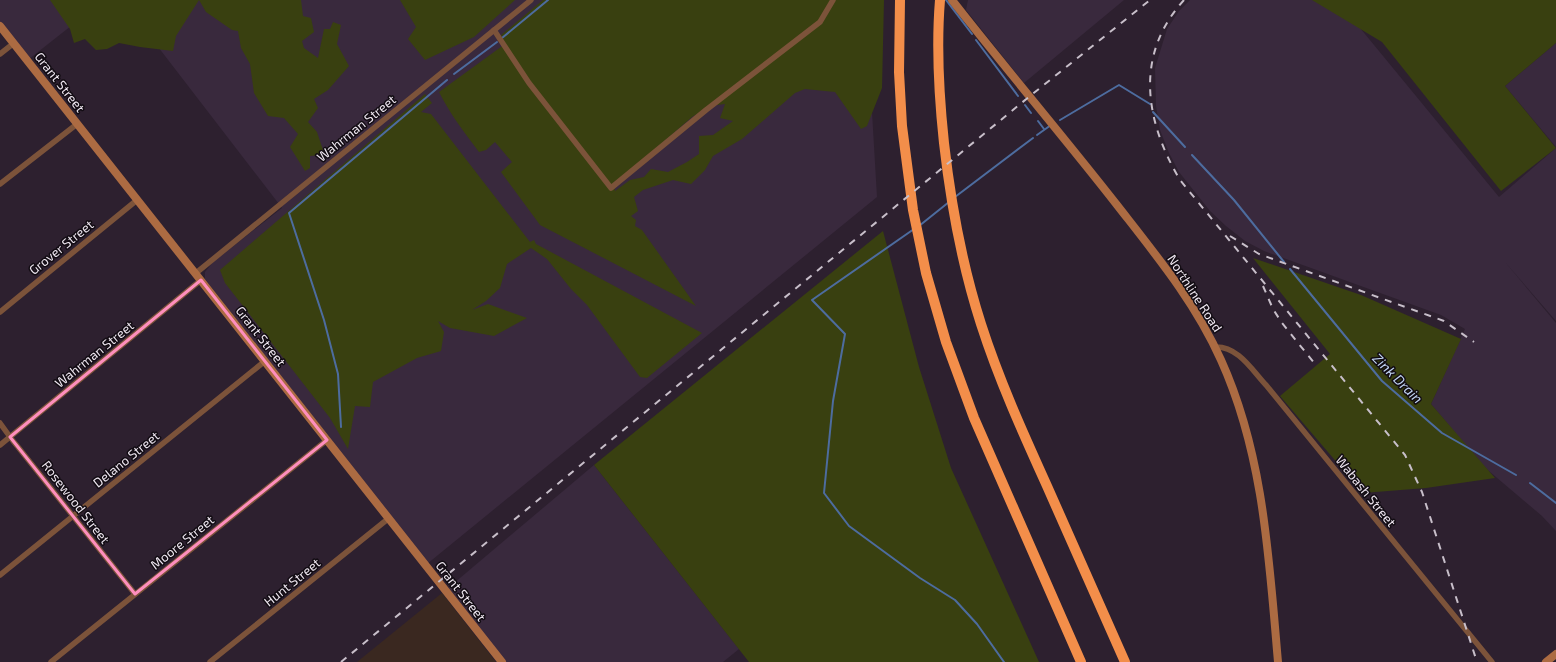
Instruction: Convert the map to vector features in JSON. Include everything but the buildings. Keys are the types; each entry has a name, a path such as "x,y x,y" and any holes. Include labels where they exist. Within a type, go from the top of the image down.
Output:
{"highway":[{"path":"900,0 899,41 902,126 917,230 926,273 938,317 974,418 1081,662"},
{"path":"940,0 939,76 951,203 975,304 999,375 1015,414 1124,662"}],"street":[{"name":"Wahrman Street","path":"196,273 531,0"},
{"path":"494,30 529,83 611,188 706,110 820,22 833,0"},
{"name":"Northline Road","path":"952,0 1053,124 1173,276 1192,305 1222,361 1249,441 1258,480 1266,526 1278,662"},
{"name":"Grant Street","path":"0,26 502,662"},
{"path":"0,54 14,43"},
{"path":"0,184 77,124"},
{"name":"Grover Street","path":"0,312 137,200"},
{"name":"Wahrman Street","path":"0,445 201,280"},
{"name":"Wabash Street","path":"1215,347 1222,347 1240,356 1266,385 1492,662"},
{"name":"Delano Street","path":"0,575 265,361"},
{"name":"Rosewood Street","path":"0,423 135,594"},
{"name":"Moore Street","path":"52,662 327,440"},
{"name":"Hunt Street","path":"210,662 389,518"},
{"path":"1546,662 1556,654"}],"highlighted area":[{"path":"201,280 327,440 135,594 10,437"}],"shaded area":[{"path":"0,0 104,0 29,59 0,22"},
{"path":"122,0 870,0 868,44 877,197 427,564 205,279 205,272 213,262 282,208"},
{"path":"968,0 1124,0 1024,83 966,10"},
{"path":"1190,0 1337,0 1499,197 1556,148 1556,321 1505,262 1556,323 1556,531 1542,516 1483,466 1431,404 1465,329 1441,315 1264,251 1245,241 1210,211 1179,172 1169,153 1160,130 1156,106 1155,68 1167,29 1179,11"},
{"path":"1556,43 1556,147 1505,86"},
{"path":"594,465 739,649 723,662 505,662 447,589"},
{"path":"442,593 496,662 357,662"}],"green space":[{"path":"50,0 199,0 176,36 173,51 119,43 107,49 96,50 85,39 74,43 70,29"},
{"path":"199,0 301,0 303,16 311,18 314,32 302,41 304,48 318,58 324,29 330,29 333,22 341,25 337,44 349,66 328,90 314,99 318,108 308,122 317,132 323,150 320,155 310,156 310,168 305,171 290,147 298,134 284,118 268,116 254,93 250,64 241,48 238,31 232,30 206,12"},
{"path":"400,0 515,0 474,37 425,60 408,39 416,27"},
{"path":"543,0 884,0 882,88 867,126 861,129 835,92 805,89 795,93 742,139 713,156 705,170 691,184 673,180 643,190 634,197 638,211 631,216 636,220 635,226 642,230 696,306 540,225 501,172 512,162 495,142 486,150 479,152 463,130 439,92 505,44 501,35","holes":["725,104 720,118 733,121 713,135 699,136 699,154 668,172 651,169 644,177 630,180 615,191 614,182 622,178 692,117 710,106"]},
{"path":"1312,0 1556,0 1556,43 1505,86 1556,148 1501,191 1382,42"},
{"path":"425,94 432,103 421,112 431,114 530,242 534,240 536,244 702,333 647,378 640,377 587,305 571,289 547,259 531,248 507,264 500,288 486,301 472,310 488,304 527,318 494,336 450,328 438,321 444,332 441,351 417,358 373,382 370,407 355,406 348,449 330,418 225,283 220,270"},
{"path":"883,231 919,367 951,468 1039,662 749,662 594,465"},
{"path":"1253,258 1361,295 1461,339 1431,404 1495,478 1426,488 1363,493 1280,396 1330,354"}],"waterway":[{"path":"502,38 548,0"},
{"name":"Zink Drain","path":"946,0 972,34"},
{"name":"Zink Drain","path":"976,40 1018,96"},
{"path":"454,74 497,42"},
{"path":"341,427 338,374 324,320 289,213 447,80"},
{"name":"Zink Drain","path":"1060,120 1119,85 1150,104"},
{"name":"Zink Drain","path":"1025,105 1031,113"},
{"name":"Zink Drain","path":"1153,112 1185,147"},
{"name":"Zink Drain","path":"1038,121 1044,129"},
{"name":"Zink Drain","path":"1037,135 1051,125"},
{"path":"955,197 1033,138"},
{"name":"Zink Drain","path":"1192,155 1234,200 1284,262"},
{"path":"919,226 949,202"},
{"path":"914,229 812,300 845,334 833,401 824,493 849,526 920,578 955,600 977,624 1004,662"},
{"name":"Zink Drain","path":"1290,269 1382,381 1442,433 1516,475"},
{"name":"Zink Drain","path":"1530,483 1556,503"}],"railway":[{"path":"341,662 1030,96 1150,0"},
{"path":"1184,0 1168,21 1157,43 1152,66 1150,88 1153,112 1159,135 1168,158 1180,180 1405,455 1422,492 1477,662"},
{"path":"1230,236 1259,254 1444,321 1474,342"},
{"path":"1263,286 1273,309 1282,323 1315,364"}]}
